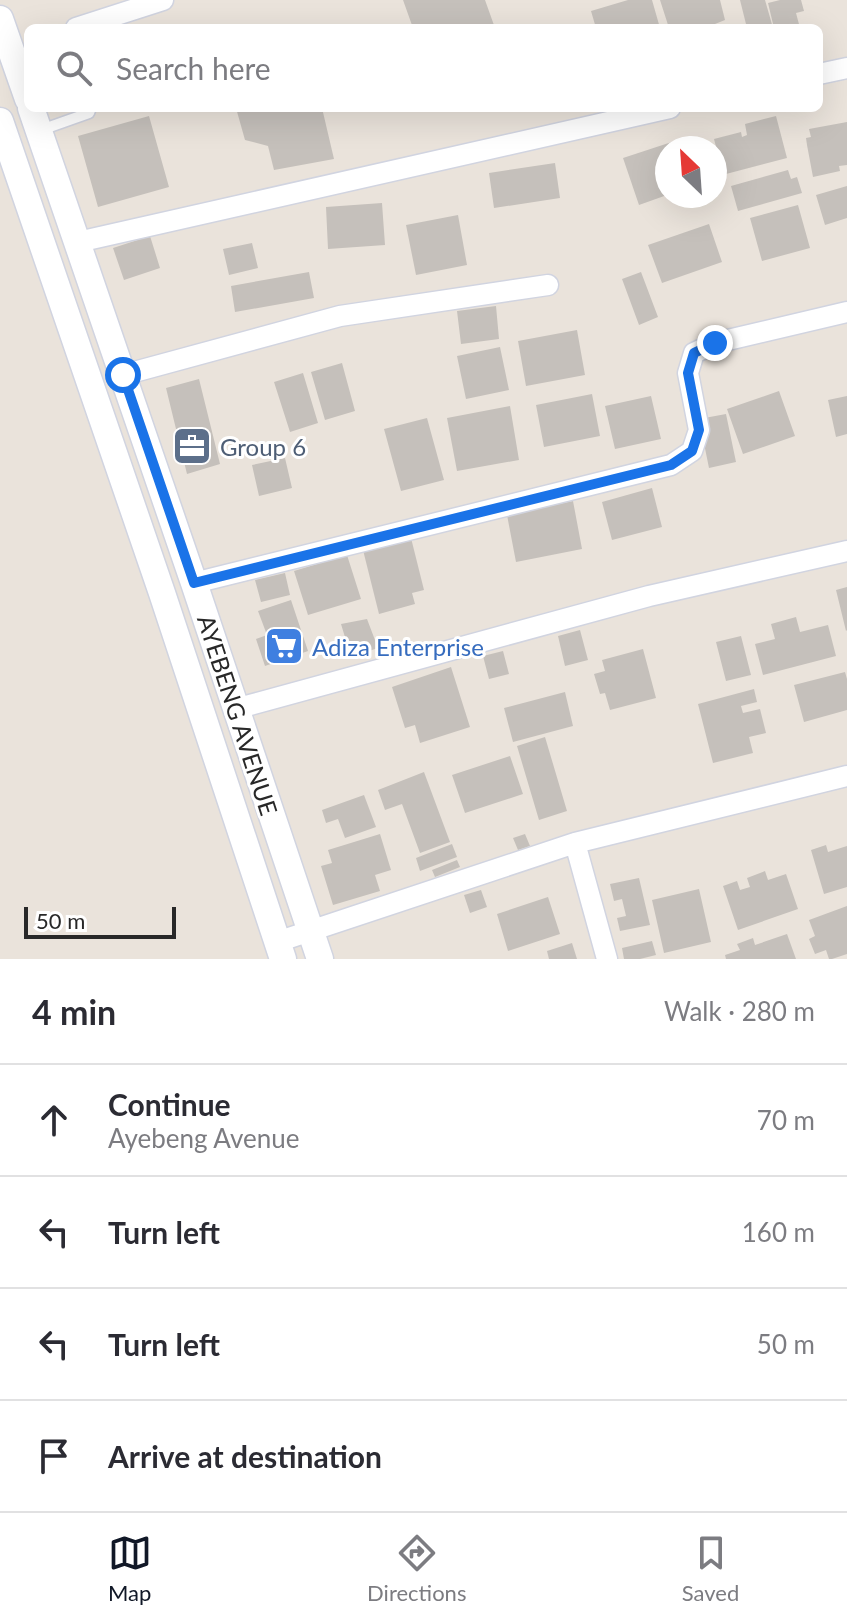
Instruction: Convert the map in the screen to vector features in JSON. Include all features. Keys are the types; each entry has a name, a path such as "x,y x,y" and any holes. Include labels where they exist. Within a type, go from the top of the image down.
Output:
{"street":[{"path":"88,24 163,0"},
{"path":"0,19 21,59"},
{"path":"823,73 847,68"},
{"path":"78,242 652,112"},
{"name":"AYEBENG AVENUE","path":"35,119 320,959"},
{"name":"AYEBENG AVENUE","path":"0,121 167,607 280,950"},
{"path":"123,375 340,316 548,285"},
{"path":"194,583 671,465 692,451 699,430 688,373 694,353 715,343 847,312"},
{"path":"235,709 649,596 847,551"},
{"path":"280,950 309,931 575,843 847,776"},
{"path":"575,843 607,959"}],"lane":[{"path":"35,119 89,112"}],"building":[{"path":"403,0 485,0 494,24 412,24"},
{"path":"628,0 652,0 659,24 595,24 591,11"},
{"path":"660,0 720,0 725,20 715,24 668,24"},
{"path":"740,0 765,0 772,24 746,24"},
{"path":"801,0 804,11 796,13 799,24 773,24 768,3"},
{"path":"237,112 323,112 334,159 274,170 268,146 245,140"},
{"path":"149,116 169,187 98,207 78,136"},
{"path":"776,116 787,158 727,174 726,136 741,132 742,137 747,135 745,124"},
{"path":"847,122 847,165 839,166 840,171 813,177 806,138 811,137 809,129"},
{"path":"655,148 655,199 639,205 623,158"},
{"path":"555,163 560,198 494,208 489,173"},
{"path":"788,170 791,179 797,177 802,193 738,211 731,186"},
{"path":"847,186 847,218 825,225 816,195"},
{"path":"382,203 385,245 328,249 326,207"},
{"path":"798,205 810,248 762,261 750,218"},
{"path":"458,215 467,265 416,275 406,225"},
{"path":"709,224 722,262 662,283 648,245"},
{"path":"150,236 160,268 124,280 113,248"},
{"path":"252,243 258,268 229,275 223,249"},
{"path":"309,272 314,298 235,312 231,286"},
{"path":"641,272 658,317 639,325 622,279"},
{"path":"496,306 499,339 461,344 457,311"},
{"path":"577,330 585,375 526,386 518,341"},
{"path":"500,347 509,390 466,399 457,356"},
{"path":"342,363 355,411 325,420 311,372"},
{"path":"303,373 318,423 290,432 274,382"},
{"path":"199,379 220,464 187,474 166,388"},
{"path":"779,391 795,436 743,454 727,409"},
{"path":"592,394 600,436 544,447 536,405"},
{"path":"651,396 661,439 615,449 605,406"},
{"path":"847,396 847,434 836,437 828,400"},
{"path":"510,406 519,460 457,471 447,418"},
{"path":"726,414 736,462 709,468 699,419"},
{"path":"427,418 444,480 401,491 384,429"},
{"path":"285,458 292,488 259,496 252,465"},
{"path":"652,488 662,527 612,540 602,502"},
{"path":"573,501 582,549 516,562 507,515"},
{"path":"411,538 424,590 412,593 415,604 379,614 363,550"},
{"path":"347,555 361,599 308,615 294,571"},
{"path":"285,573 290,595 261,602 255,580"},
{"path":"847,587 847,630 846,631 836,590"},
{"path":"291,600 308,651 265,666 256,639 267,635 258,611"},
{"path":"796,617 800,632 828,625 836,656 763,675 755,644 775,639 771,624"},
{"path":"367,619 378,648 351,657 341,624"},
{"path":"580,630 588,660 565,666 558,636"},
{"path":"741,636 751,675 726,681 716,642"},
{"path":"643,649 656,698 610,710 605,693 600,694 594,674 605,671 602,660"},
{"path":"503,651 509,674 489,679 483,656"},
{"path":"451,667 470,727 420,743 415,725 405,728 392,687"},
{"path":"845,672 847,710 804,722 794,685"},
{"path":"754,689 757,702 741,706 743,713 760,709 766,733 749,737 753,753 713,763 698,704"},
{"path":"565,692 573,726 513,742 504,708"},
{"path":"545,737 567,811 539,820 517,746"},
{"path":"510,756 523,794 465,813 452,775"},
{"path":"424,772 450,842 420,853 402,804 385,810 378,790"},
{"path":"364,795 376,827 345,838 338,819 326,823 322,810"},
{"path":"380,834 391,870 375,875 380,891 333,905 321,866 332,863 328,850"},
{"path":"525,834 530,846 518,850 513,838"},
{"path":"452,844 457,857 420,871 416,858"},
{"path":"826,845 828,852 847,846 847,887 824,894 811,850"},
{"path":"457,860 460,867 435,877 432,870"},
{"path":"765,871 768,880 786,874 798,909 738,930 723,886 737,881 740,890 750,887 747,878"},
{"path":"639,878 650,925 620,931 617,918 626,916 622,899 614,901 610,884"},
{"path":"699,889 711,942 664,953 652,900"},
{"path":"481,890 487,907 470,913 464,895"},
{"path":"548,897 560,934 508,951 497,914"},
{"path":"847,906 847,954 829,959 826,950 815,954 809,939 815,936 809,920"},
{"path":"787,934 796,959 726,959 725,955 740,950 737,944 753,938 755,945"},
{"path":"652,941 656,955 624,959 622,948"},
{"path":"572,943 577,959 549,959 547,951"}],"place":[{"name":"Group 6","path":"192,446"},
{"name":"Adiza Enterprise","path":"284,646"}],"route":[{"path":"123,375 194,583 671,465 692,451 699,430 688,373 694,353 715,343"}]}
